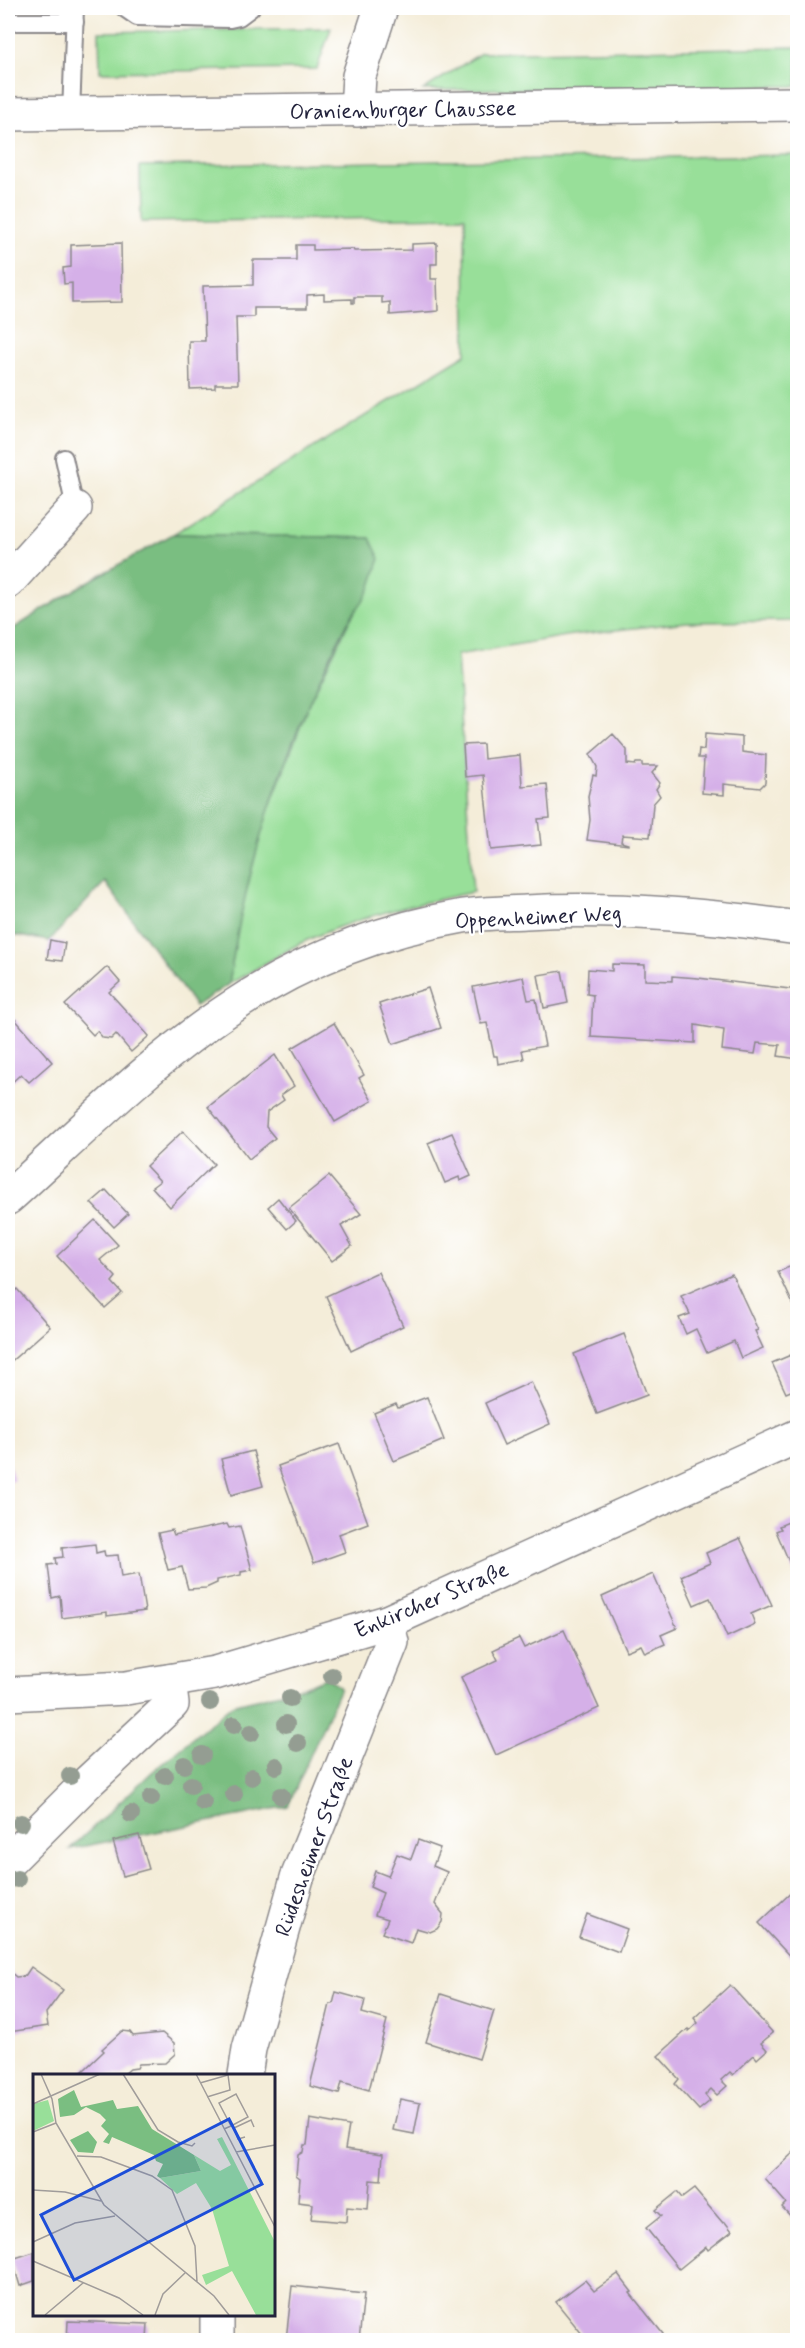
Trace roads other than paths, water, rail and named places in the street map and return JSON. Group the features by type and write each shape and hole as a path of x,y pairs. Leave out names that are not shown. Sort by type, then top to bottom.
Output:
{"street":[{"path":"357,110 359,76 381,8"},
{"name":"Oranienburger Chaussee","path":"8,114 798,104"},
{"path":"8,582 75,508"},
{"name":"Oppenheimer Weg","path":"8,1198 176,1047 223,1013 317,959 359,944 418,925 465,916 538,912 613,910 716,918 798,928"},
{"name":"Enkircher Straße","path":"8,1694 126,1688 215,1673 387,1622 798,1436"},
{"name":"Rüdesheimer Straße","path":"245,2074 249,2049 297,1878 392,1642 387,1622"},
{"path":"8,1862 87,1783 172,1704 169,1681"},
{"path":"217,2315 217,2340"}],"lane":[{"path":"124,8 137,17 230,19 239,17 251,8"},
{"path":"8,22 75,15 71,114"},
{"path":"64,458 75,508"}]}
